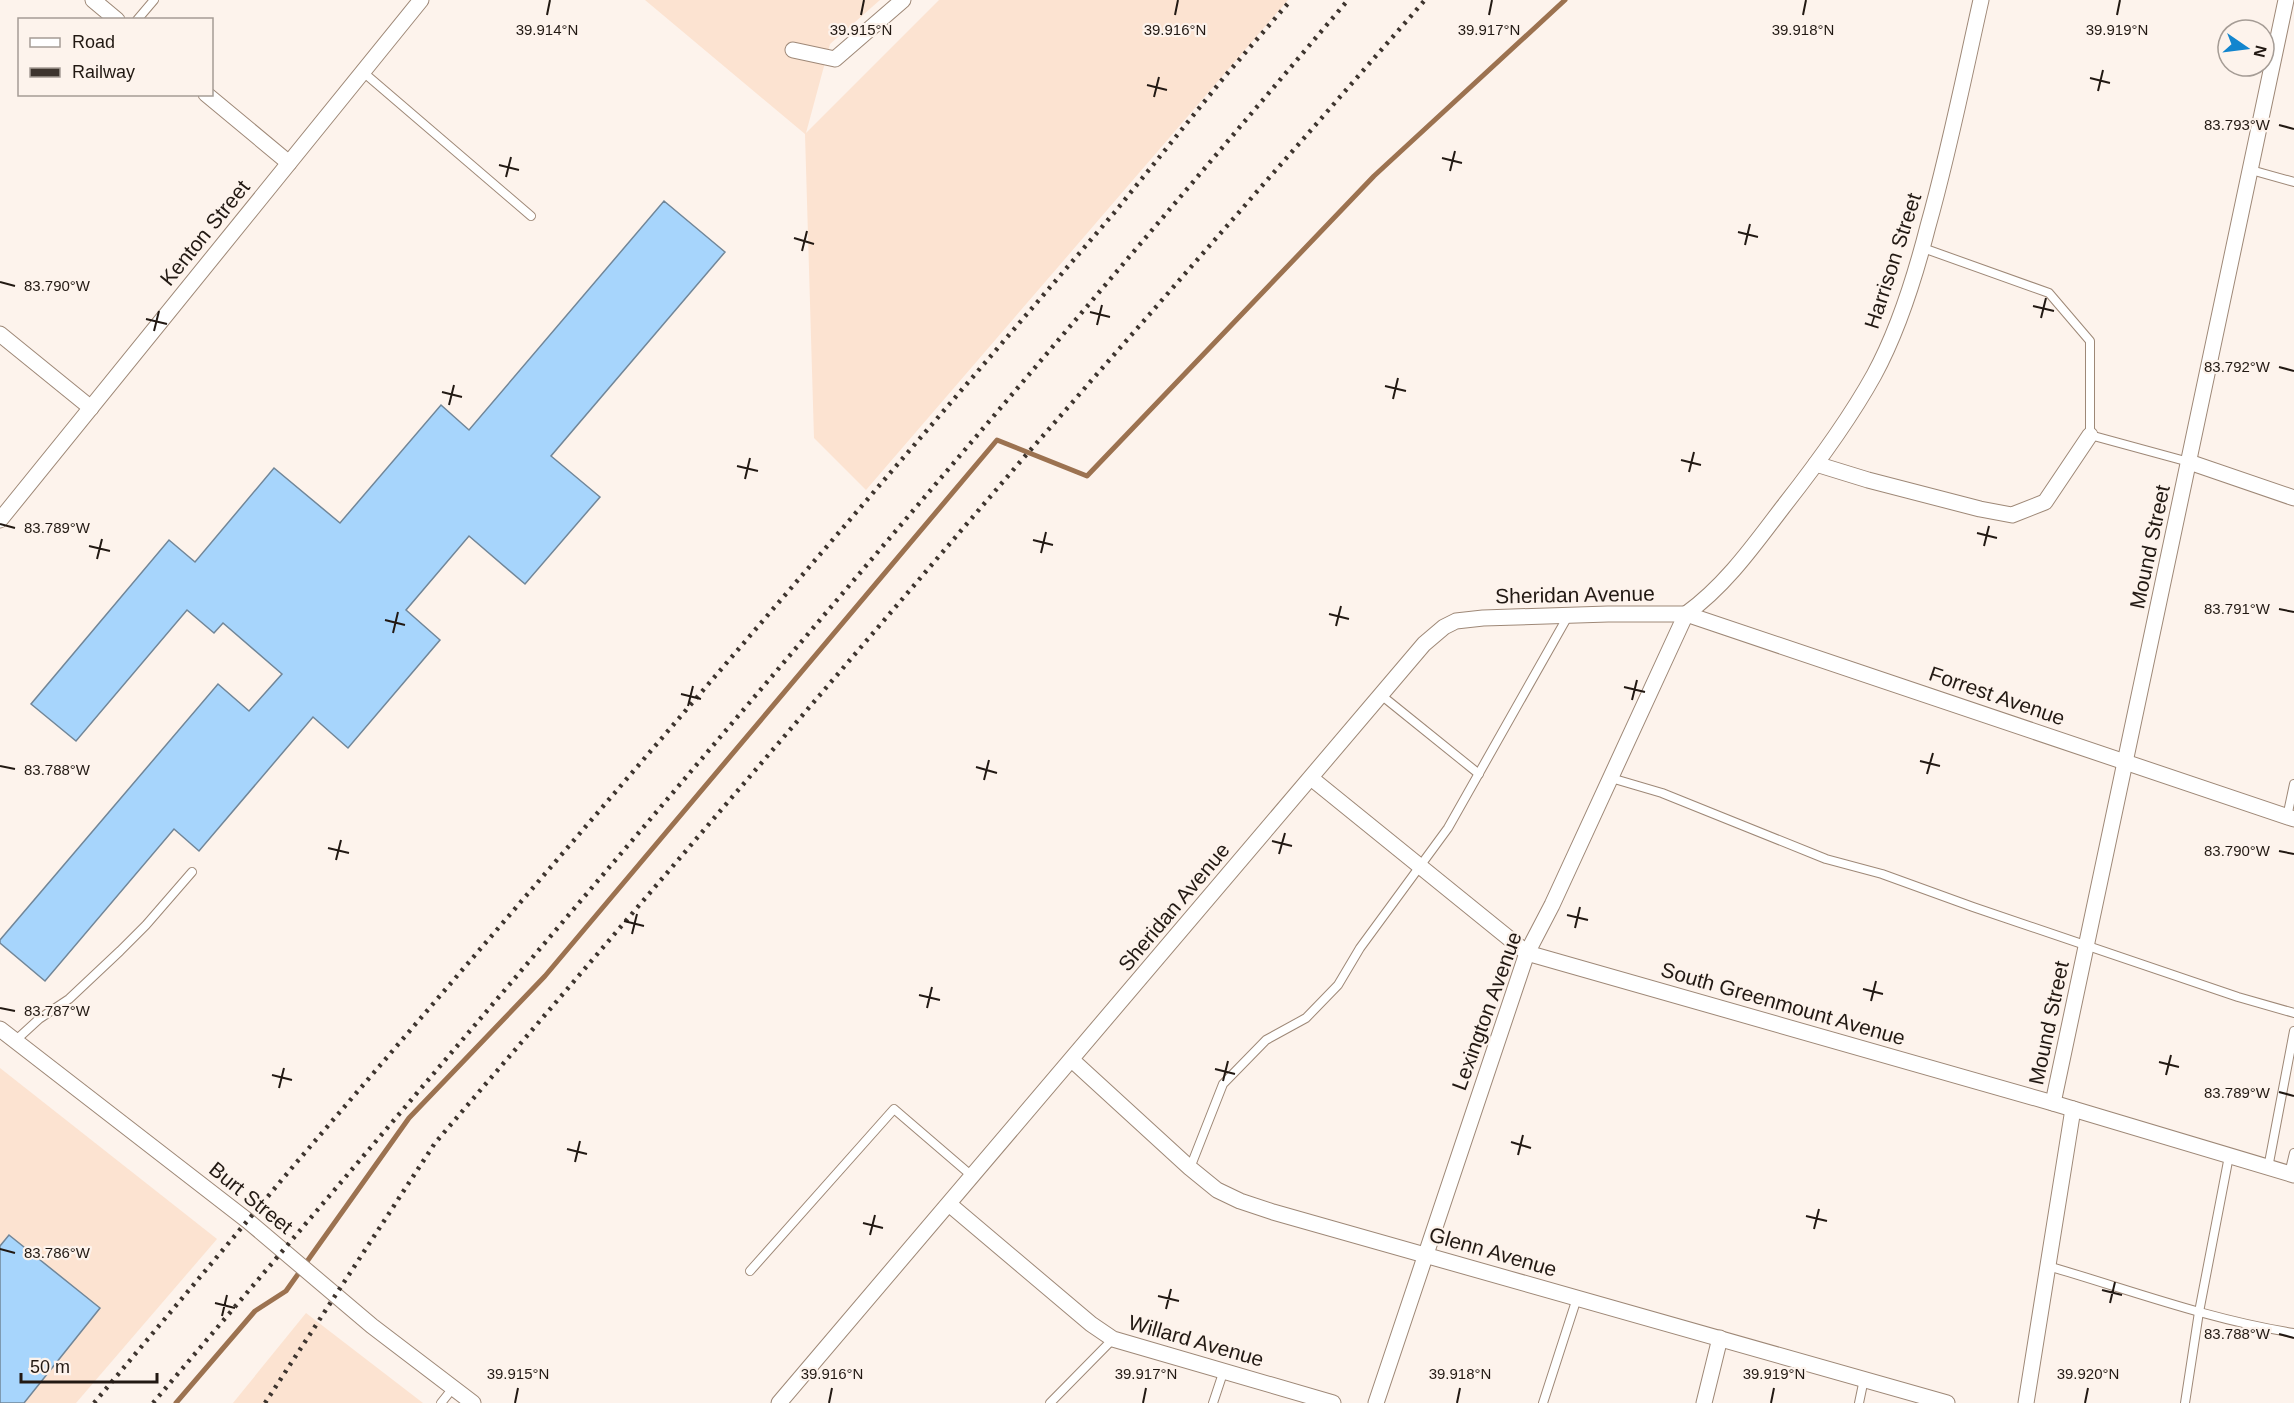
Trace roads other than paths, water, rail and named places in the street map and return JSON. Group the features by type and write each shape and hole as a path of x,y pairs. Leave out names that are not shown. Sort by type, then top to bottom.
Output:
{"street":[{"path":"93,0 115,18"},
{"name":"Kenton Street","path":"0,520 421,0"},
{"path":"793,50 835,59 903,0"},
{"name":"Harrison Street","path":"1686,615 1720,585 1741,561 1816,464 1843,426 1874,375 1895,330 1915,277 1942,178 1981,0"},
{"name":"Mound Street","path":"2054,1103 2286,0"},
{"path":"208,96 289,163"},
{"path":"0,334 91,408"},
{"path":"1816,464 1880,483 2012,515 2045,502 2090,435"},
{"path":"2189,462 2294,498"},
{"name":"Forrest Avenue","path":"1686,615 2291,818"},
{"name":"Sheridan Avenue","path":"779,1403 1424,644 1444,627 1456,621 1483,618 1686,615"},
{"name":"Lexington Avenue","path":"1376,1403 1527,953 1686,615"},
{"name":"South Greenmount Avenue","path":"1311,778 1527,953 2054,1103 2291,1174"},
{"name":"Burt Street","path":"0,1029 248,1221 312,1276 473,1403"},
{"name":"Glenn Avenue","path":"1072,1060 1190,1168 1217,1190 1239,1201 1947,1403"},
{"path":"2026,1403 2073,1109"},
{"name":"Willard Avenue","path":"949,1204 1091,1324 1113,1339 1333,1403"},
{"path":"1704,1403 1720,1338"}],"lane":[{"path":"139,18 154,0"},
{"path":"363,72 531,216"},
{"path":"2251,170 2294,182"},
{"path":"1923,248 2049,293 2090,341 2090,435 2189,462"},
{"path":"1190,1168 1223,1084 1266,1040 1306,1018 1338,985 1360,948 1449,828 1569,615"},
{"path":"1381,695 1479,774"},
{"path":"1611,778 1662,793 1826,859 1882,874 2238,997 2294,1013"},
{"path":"2291,818 2294,784"},
{"path":"15,1041 39,1019 69,999 120,951 192,872"},
{"path":"2268,1168 2294,1032"},
{"path":"750,1271 894,1109 972,1176"},
{"path":"2291,1174 2294,1154"},
{"path":"2185,1403 2199,1312 2229,1156"},
{"path":"2048,1266 2199,1312 2260,1328 2294,1333"},
{"path":"1543,1403 1577,1298"},
{"path":"1050,1403 1113,1339"},
{"path":"1213,1403 1224,1370"},
{"path":"1859,1403 1864,1379"},
{"path":"441,1403 453,1388"}],"waterway":[{"path":"176,1403 255,1311 286,1291 409,1118 545,976 997,440 1087,476 1374,176 1565,0"}],"railway":[{"path":"94,1403 296,1163 1114,213 1226,75 1291,0"},
{"path":"153,1403 1348,0"},
{"path":"265,1403 435,1143 1020,462 1425,0"}]}
